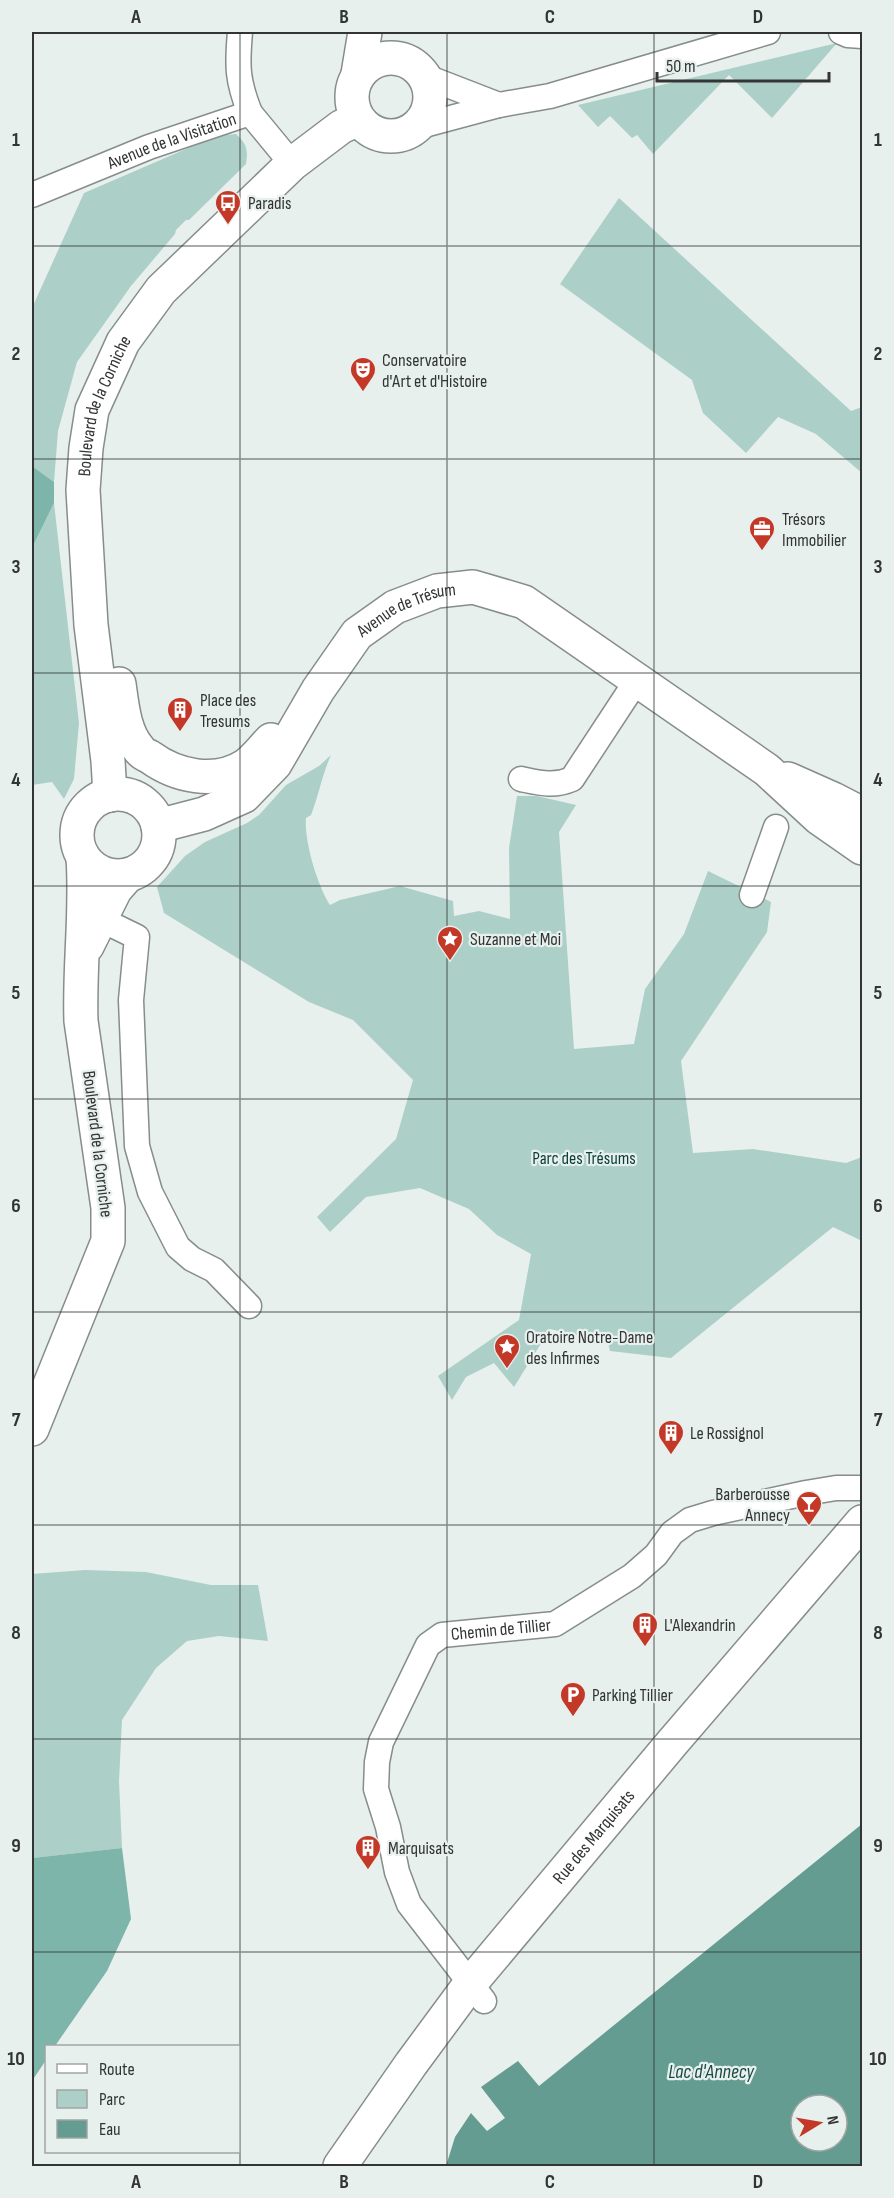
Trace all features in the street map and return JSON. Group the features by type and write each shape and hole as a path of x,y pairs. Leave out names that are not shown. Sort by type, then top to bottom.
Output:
{"main road":[{"path":"365,32 358,74 352,88 352,104 358,119 367,129 379,135 393,137 406,134 417,127 427,113 429,102 429,88 404,32"},
{"path":"358,74 377,60 389,58 399,59 413,65 421,73"},
{"name":"Boulevard de la Corniche","path":"110,795 91,625 83,490 92,410 123,342 161,290 292,164 341,127 358,119"},
{"name":"Avenue de Trésum","path":"158,826 204,814 244,796 275,764 318,690 357,634 396,607 437,591 473,587 524,602 767,770 819,818 862,848"},
{"path":"91,625 119,682 128,730 139,750 162,766 185,775 226,774 246,766 276,734 295,730"},
{"name":"Avenue de Trésum","path":"767,770 862,814"},
{"path":"110,795 126,795 141,801 152,812 158,826 158,847 153,857 147,865 128,875 115,877 103,874 91,867 83,857 77,842 78,826 84,812 95,801 110,795"},
{"name":"Boulevard de la Corniche","path":"32,1429 108,1240 108,1208 81,1021 83,857"},
{"name":"Boulevard de la Corniche","path":"83,953 115,890 128,875"},
{"name":"Rue des Marquisats","path":"367,2166 432,2071 477,1992 672,1743 862,1522"},
{"name":"Rue des Marquisats","path":"340,2166 411,2064 672,1776 862,1552"}],"street":[{"path":"240,32 238,60 240,88 249,113"},
{"path":"417,127 499,105 550,96 768,32"},
{"path":"841,32 862,36"},
{"path":"421,73 499,105"},
{"name":"Avenue de la Visitation","path":"32,195 149,147 249,113 292,164"},
{"path":"521,779 548,784 563,783 572,779 637,680"},
{"path":"752,895 776,827"},
{"path":"100,919 137,937 131,1000 137,1135 150,1192 178,1247 192,1259 214,1270 249,1306"},
{"name":"Chemin de Tillier","path":"477,1992 409,1904 397,1872 388,1827 376,1789 377,1762 381,1742 428,1645 442,1635 555,1624 632,1576 656,1555 672,1533 690,1520 806,1493 836,1488 862,1488"}],"green space":[{"path":"837,43 772,118 729,75 653,154 637,135 632,138 610,116 598,127 578,105"},
{"path":"236,134 246,148 246,164 176,230 131,286 77,362 58,431 54,482 32,466 32,308 84,193 216,136"},
{"path":"619,198 851,411 862,407 862,473 816,434 778,417 746,453 703,413 692,380 560,284"},
{"path":"54,503 79,723 74,779 64,799 52,782 32,785 32,548"},
{"name":"Parc des Trésums","path":"331,755 311,815 306,818 312,862 320,886 330,905 340,900 400,886 453,901 454,916 479,911 510,919 509,848 517,796 537,796 576,805 559,832 574,1049 634,1044 645,989 684,934 708,871 771,902 767,932 681,1061 693,1153 753,1149 846,1163 862,1157 862,1241 833,1227 671,1358 610,1351 608,1342 550,1329 514,1387 494,1363 466,1377 452,1400 438,1376 519,1320 531,1254 497,1235 469,1209 420,1188 366,1197 330,1232 317,1217 396,1139 413,1080 353,1020 309,1002 164,913 157,887 185,856 205,842 259,815 286,785 319,766"},
{"path":"85,1570 146,1572 211,1585 258,1585 268,1641 219,1636 187,1641 156,1668 122,1720 119,1781 122,1848 32,1858 32,1574"}],"shaded area":[{"path":"32,466 54,482 54,503 32,548"},
{"path":"122,1848 131,1919 107,1971 56,2045 45,2045 45,2062 34,2078 32,2077 32,1858"}],"water":[{"name":"Lac d'Annecy","path":"862,1824 862,2166 446,2166 455,2137 471,2113 487,2131 505,2118 481,2087 518,2061 539,2086"}],"place":[{"name":"Paradis","path":"228,226"},
{"name":"Conservatoire d'Art et d'Histoire","path":"363,393"},
{"name":"Trésors Immobilier","path":"762,552"},
{"name":"Place des Tresums","path":"180,733"},
{"name":"Suzanne et Moi","path":"450,962"},
{"name":"Oratoire Notre-Dame des Infirmes","path":"507,1370"},
{"name":"Le Rossignol","path":"671,1456"},
{"name":"Barberousse Annecy","path":"809,1527"},
{"name":"L'Alexandrin","path":"645,1648"},
{"name":"Parking Tillier","path":"573,1718"},
{"name":"Marquisats","path":"368,1871"}]}
